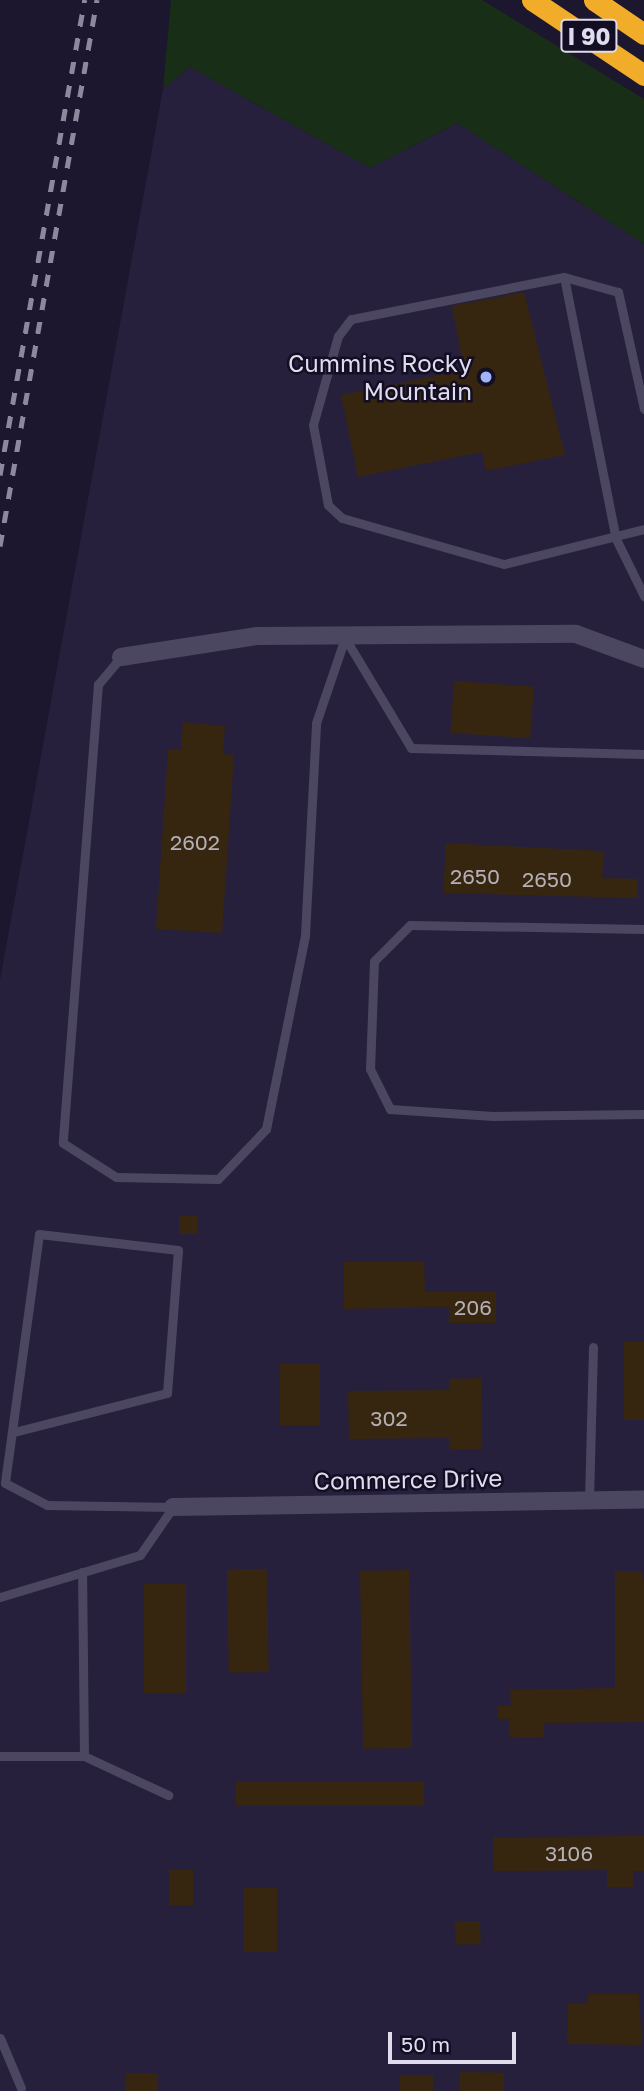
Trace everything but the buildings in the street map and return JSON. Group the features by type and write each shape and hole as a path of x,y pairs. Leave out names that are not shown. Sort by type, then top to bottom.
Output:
{"highway":[{"name":"I 90","path":"532,0 644,75"},
{"name":"I 90","path":"594,0 644,34"}],"street":[{"path":"121,657 257,636 345,638 576,634 644,659"},
{"name":"Commerce Drive","path":"173,1507 644,1500"}],"lane":[{"path":"644,408 618,292 564,277 351,319 338,335 314,405 328,505 342,518 504,564 616,539 644,530"},
{"path":"564,277 616,539 644,596"},
{"path":"121,657 98,684 64,1143 116,1177 218,1179 266,1129 305,934 316,723 345,638"},
{"path":"345,638 411,748 644,754"},
{"path":"644,929 410,925 374,961 370,1069 390,1109 493,1116 644,1114"},
{"path":"14,1432 167,1392 178,1250 39,1234 5,1483 47,1505 173,1507"},
{"path":"589,1500 593,1347"},
{"path":"0,1597 140,1555 173,1507"},
{"path":"82,1572 84,1756"},
{"path":"0,1756 84,1756 167,1795"},
{"path":"0,2038 21,2088"}],"shaded area":[{"path":"190,67 370,168 457,123 644,244 644,2091 0,2091 0,980 163,89"}],"green space":[{"path":"171,0 482,0 644,99 644,244 457,123 370,168 190,67 163,89"}],"railway":[{"path":"0,475 85,0"},
{"path":"0,546 97,0"}],"place":[{"name":"Cummins Rocky Mountain","path":"486,377"}]}
